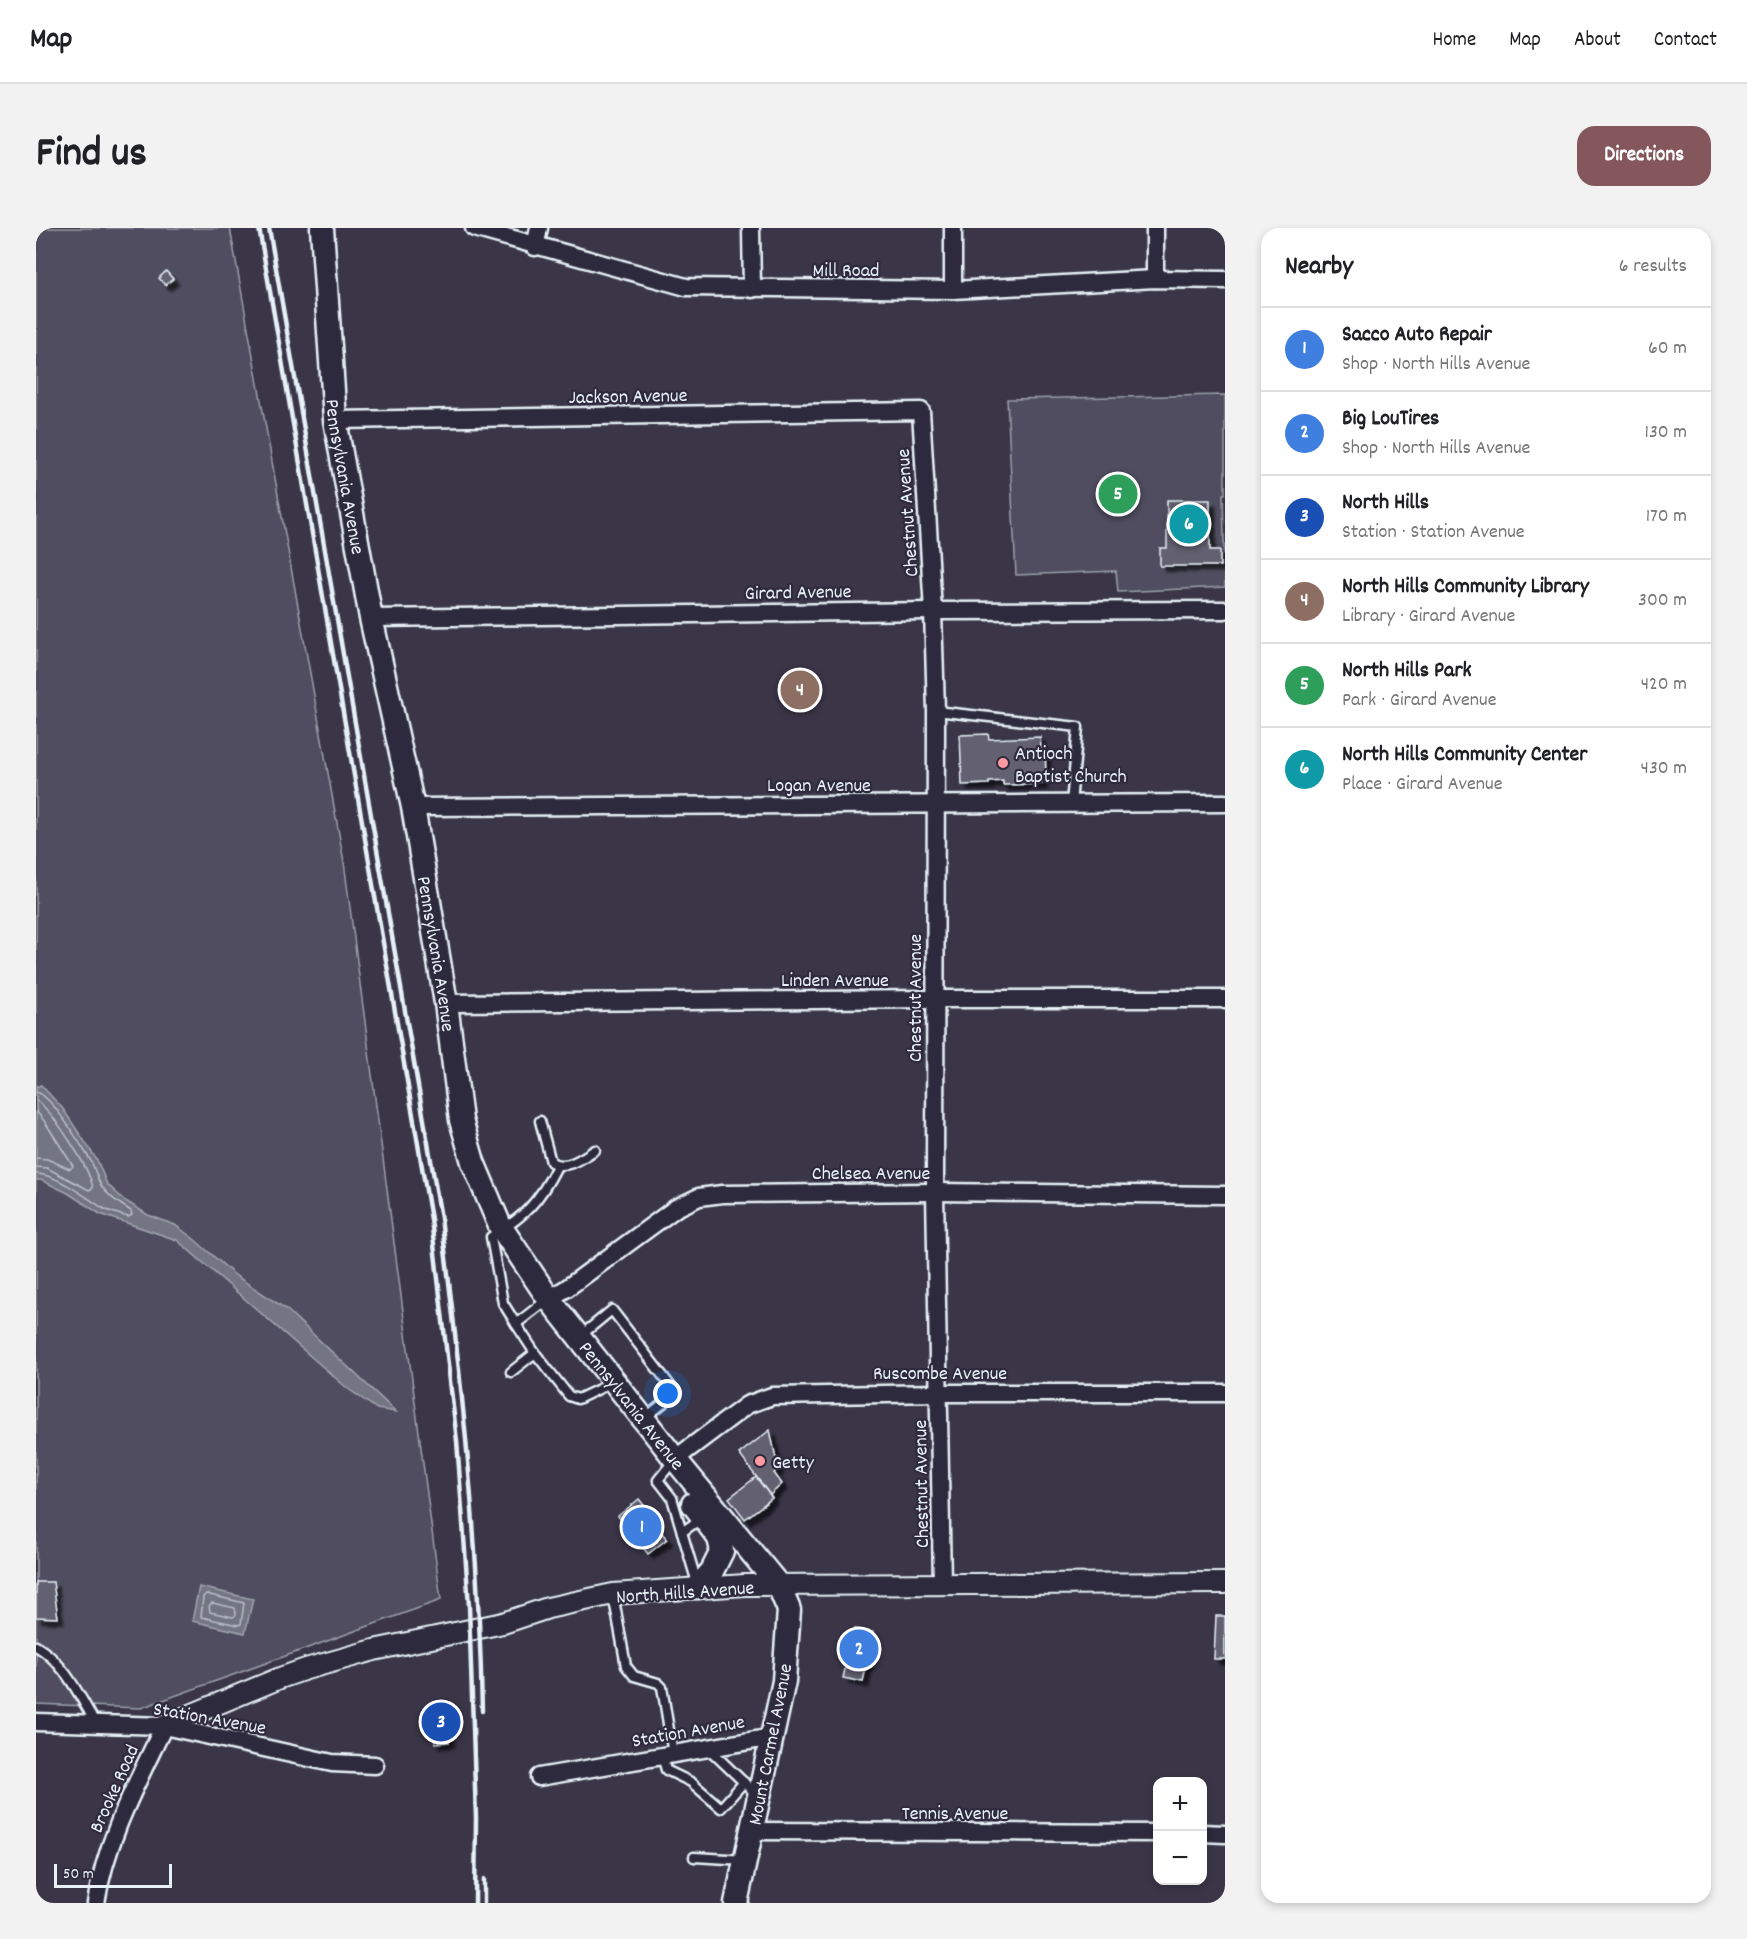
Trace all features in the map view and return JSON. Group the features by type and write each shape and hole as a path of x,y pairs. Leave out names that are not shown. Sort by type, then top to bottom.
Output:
{"main road":[{"name":"Pennsylvania Avenue","path":"322,228 335,420 370,618 413,807 446,1003 461,1120 473,1162 502,1230 549,1299 779,1586"},
{"path":"675,1459 686,1496 718,1538 722,1551 712,1571 698,1587"},
{"name":"Mount Carmel Avenue","path":"736,1903 752,1832 752,1790 773,1737 784,1681 790,1626 788,1603 779,1586"}],"street":[{"name":"Mill Road","path":"474,228 535,247 686,287 953,290 1155,279 1225,280"},
{"path":"535,247 539,228"},
{"path":"751,228 752,289"},
{"path":"953,228 953,290"},
{"path":"1155,228 1155,279"},
{"name":"Jackson Avenue","path":"335,420 921,411"},
{"name":"Chestnut Avenue","path":"921,411 933,610 936,711 935,1192 942,1584"},
{"name":"Girard Avenue","path":"370,618 933,610 1225,609"},
{"name":"Logan Avenue","path":"413,807 1225,803"},
{"name":"Linden Avenue","path":"446,1003 1225,999"},
{"name":"Chelsea Avenue","path":"549,1299 676,1208 699,1197 722,1194 935,1192 1225,1195"},
{"name":"Ruscombe Avenue","path":"675,1459 747,1405 772,1396 940,1393 1225,1393"},
{"name":"North Hills Avenue","path":"164,1726 280,1678 329,1663 374,1650 503,1623 548,1608 613,1594 745,1585 1225,1583"},
{"name":"Station Avenue","path":"36,1722 164,1726 333,1762 375,1765"},
{"name":"Brooke Road","path":"96,1903 100,1876 109,1845 164,1726"},
{"name":"Station Avenue","path":"539,1776 773,1737"},
{"name":"Tennis Avenue","path":"752,1832 1153,1833"},
{"path":"1207,1833 1225,1833"}],"lane":[{"path":"936,711 1078,727 1071,804"},
{"path":"540,1121 551,1162 557,1166 574,1164 595,1150"},
{"path":"557,1166 546,1187 523,1216 491,1238 503,1303 535,1353 569,1396 578,1399 612,1380"},
{"path":"516,1324 549,1299"},
{"path":"578,1337 612,1310 676,1393 644,1419"},
{"path":"511,1372 535,1353"},
{"path":"675,1459 658,1480 672,1498 698,1587"},
{"path":"682,1532 703,1517"},
{"path":"613,1594 626,1666 634,1676 658,1683 662,1687 668,1755 666,1770 691,1782 721,1808 752,1790 708,1748"},
{"path":"36,1646 51,1655 68,1677 96,1724"},
{"path":"694,1857 746,1860"}],"shaded area":[{"path":"36,228 230,228 344,862 441,1600 141,1708 36,1704"},
{"path":"1225,395 1225,494 1223,494 1225,587 1118,592 1116,571 1016,575 1007,399"}],"water":[{"path":"41,1085 63,1109 97,1160 107,1184 124,1200 148,1215 175,1225 236,1276 286,1309 396,1412 377,1409 347,1388 177,1240 100,1214 68,1193 41,1180 36,1180 36,1087"},
{"path":"199,1587 253,1599 245,1633 192,1621"}],"building":[{"path":"166,271 173,279 165,285 159,278"},
{"path":"1167,500 1210,500 1210,550 1220,550 1220,566 1160,566 1160,548 1167,548"},
{"name":"Antioch Baptist Church","path":"988,734 989,739 1040,737 1041,749 1045,749 1046,777 1041,777 1042,784 1003,785 1003,781 962,785 960,735"},
{"name":"Getty","path":"770,1430 778,1468 774,1473 782,1484 770,1495 739,1454"},
{"name":"Getty","path":"756,1477 772,1498 745,1519 729,1498"},
{"path":"639,1499 647,1509 644,1512 667,1539 648,1554 618,1516"},
{"path":"36,1582 53,1582 58,1618 36,1617"},
{"path":"1216,1616 1225,1616 1225,1659 1214,1659"},
{"path":"854,1629 873,1632 863,1682 843,1678"},
{"path":"447,1706 449,1742 435,1743 432,1707"}],"railway":[{"path":"259,228 431,1219 457,1441 469,1606 476,1818 475,1903"},
{"path":"269,228 441,1218 468,1464 477,1587 482,1711"},
{"path":"484,1879 484,1903"}],"place":[{"name":"North Hills Park","path":"1118,494"},
{"name":"North Hills Community Center","path":"1189,524"},
{"name":"North Hills Community Library","path":"800,690"},
{"name":"Antioch Baptist Church","path":"1003,763"},
{"name":"Getty","path":"760,1461"},
{"name":"Sacco Auto Repair","path":"642,1527"},
{"name":"Big LouTires","path":"859,1649"},
{"name":"North Hills","path":"441,1722"}]}
